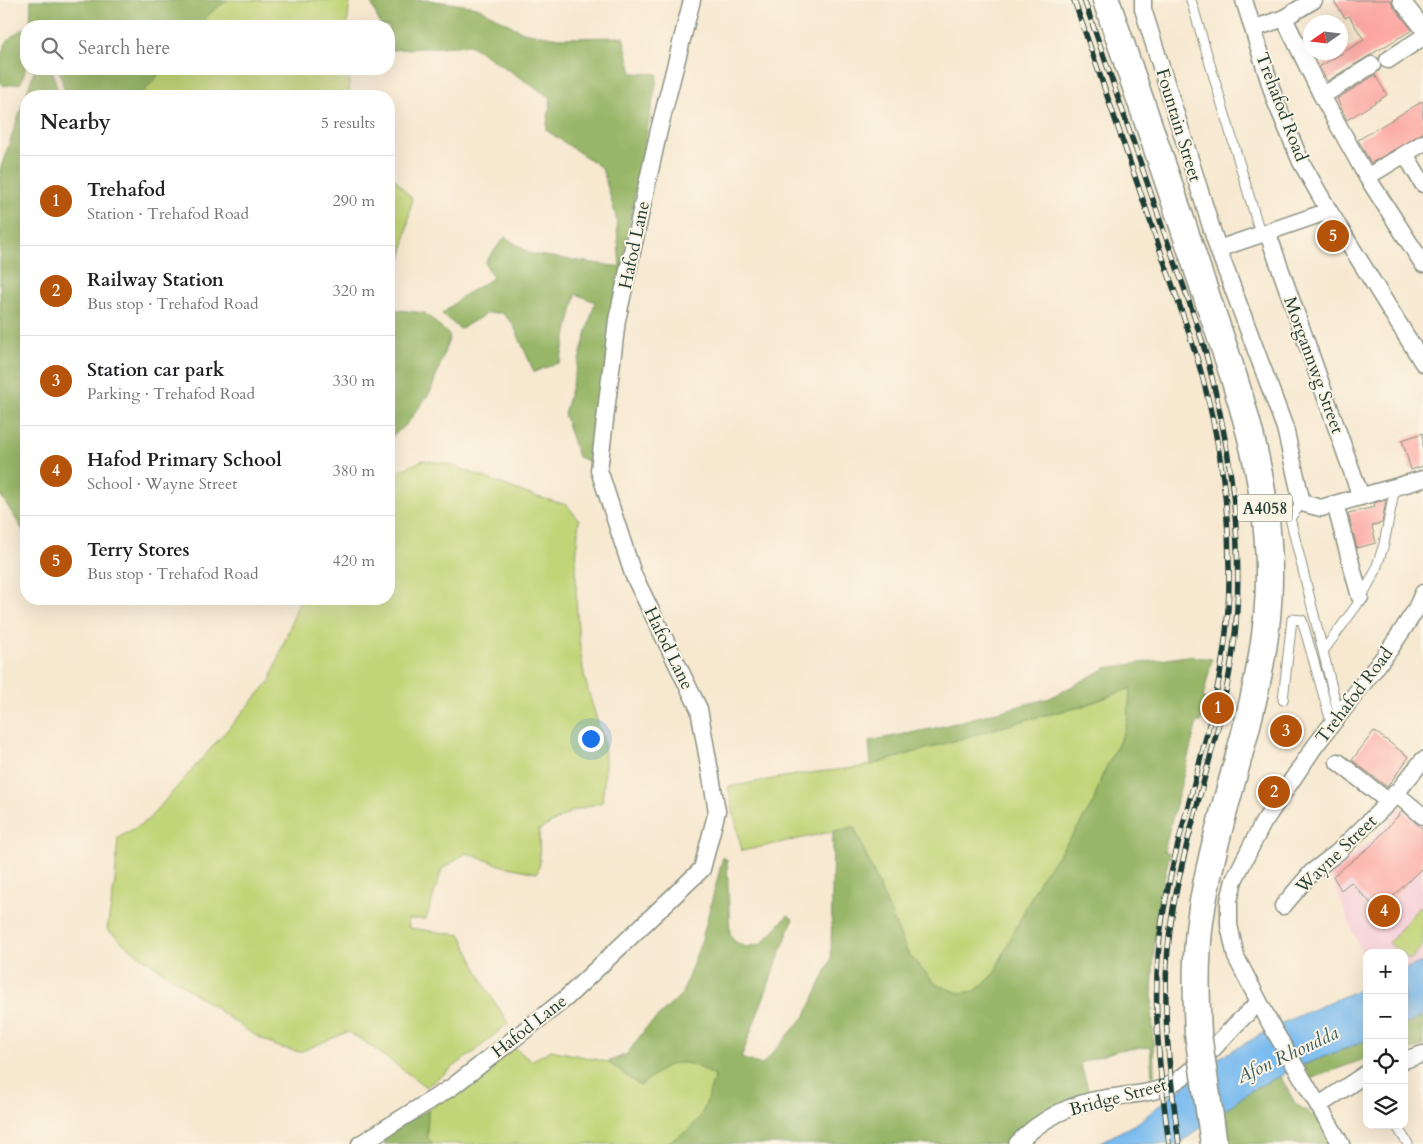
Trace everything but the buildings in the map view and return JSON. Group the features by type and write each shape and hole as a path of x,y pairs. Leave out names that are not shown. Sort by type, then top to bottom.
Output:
{"main road":[{"name":"A4058","path":"1106,0 1245,410 1262,486 1268,534 1267,616 1262,658 1245,737 1212,862 1200,921 1196,959 1198,1034 1214,1144"}],"street":[{"name":"Hafod Lane","path":"360,1144 452,1087 565,999 702,869 716,811 699,709 633,574 599,470 617,320 659,130 692,0"},
{"name":"Fountain Street","path":"1143,0 1143,9 1218,249 1285,428 1302,503"},
{"name":"Trehafod Road","path":"1244,0 1275,100 1294,147 1329,212 1421,353"},
{"path":"1254,29 1284,18 1314,0"},
{"path":"1400,0 1423,28"},
{"path":"1284,18 1322,96 1367,177 1423,264"},
{"path":"1388,60 1423,37"},
{"path":"1322,96 1372,65"},
{"path":"1367,177 1423,143"},
{"path":"1405,154 1423,184"},
{"path":"1218,249 1329,212"},
{"name":"Morgannwg Street","path":"1264,235 1361,497"},
{"path":"1302,503 1321,508 1423,479"},
{"path":"1335,504 1360,597"},
{"name":"Trehafod Road","path":"1341,1144 1271,1025 1236,957 1229,925 1230,901 1234,880 1262,823 1315,746 1390,649 1415,611 1423,592"},
{"name":"Wayne Street","path":"1283,906 1312,872 1338,852 1392,797 1423,760"},
{"name":"Wayne Street","path":"1338,762 1392,797"},
{"path":"1392,797 1423,816"},
{"name":"Bridge Street","path":"1017,1144 1032,1128 1050,1117 1104,1098 1148,1093 1175,1082 1208,1054 1241,1016 1259,1002"},
{"path":"1408,1059 1423,1054"},
{"path":"1318,1106 1363,1078"}],"lane":[{"path":"1191,0 1264,235"},
{"path":"1324,650 1357,605 1375,572 1386,535 1395,487"},
{"path":"1302,503 1290,518 1324,650 1335,721"},
{"path":"1283,700 1292,619 1302,620 1335,721"},
{"path":"1399,1129 1408,1144"}],"shaded area":[{"path":"1400,806 1423,824 1423,962 1408,968 1408,949 1363,949 1363,956 1328,870 1338,865 1340,867 1373,838"}],"green space":[{"path":"31,0 228,0 212,11 204,20 30,20"},
{"path":"228,0 350,0 348,20 204,20 212,11"},
{"path":"370,0 427,0 477,7 523,32 559,38 623,37 632,73 658,74 627,237 595,464 578,457 564,414 595,302 576,294 560,362 534,372 513,324 502,313 488,313 460,329 442,314 463,296 493,278 485,262 505,237 531,254 620,267 616,216 602,168 546,130 551,98 470,45 395,50 395,20 378,20"},
{"path":"20,31 20,75 24,75 21,83 3,86 0,83 1,56 6,43"},
{"path":"33,75 54,75 57,90 28,90"},
{"path":"61,75 158,75 145,90 64,90"},
{"path":"158,75 348,75 350,90 145,90"},
{"path":"20,112 20,526 0,494 0,170"},
{"path":"395,179 412,199 395,284"},
{"path":"395,310 425,313 450,336 431,391 406,425 395,434"},
{"path":"423,460 449,464 531,495 567,505 579,520 576,579 579,640 585,679 604,745 605,761 602,802 573,811 539,830 540,864 537,873 503,866 466,853 442,869 426,919 408,919 409,928 461,935 486,988 508,1023 478,1049 426,1087 361,1039 347,1032 300,1052 278,1047 251,1033 128,947 107,929 115,882 118,838 148,820 270,681 298,605 395,605 395,473"},
{"path":"1187,656 1212,659 1203,698 1206,699 1201,722 1197,722 1164,851 1170,853 1156,914 1152,994 1154,1076 1152,1076 1150,1047 1118,1050 1080,1063 1089,1092 1065,1105 1009,1144 664,1144 687,1131 700,1118 715,1076 692,1065 675,1063 660,1071 640,1086 608,1062 627,1054 646,1028 682,994 702,939 723,857 727,860 730,933 734,941 746,947 761,944 788,915 793,919 741,1058 762,1065 806,1015 831,960 833,831 854,827 908,954 936,984 959,993 975,991 992,977 1039,881 1075,832 1093,803 1102,776 1126,728 1131,688 1080,707 1029,719 871,765 869,741 936,728 1050,698 1106,668"},
{"path":"1131,688 1126,728 1102,776 1093,803 1075,832 1039,881 992,977 975,991 959,994 936,984 908,954 854,827 742,851 728,787 801,774 862,767 1029,719 1080,707"},
{"path":"1420,906 1423,909 1423,945 1410,960 1408,959 1408,949 1396,949 1389,943"},
{"path":"1423,1016 1423,1046 1408,1052 1408,1039 1408,1023"},
{"path":"1363,1042 1363,1059 1310,1079 1303,1065"},
{"path":"515,1048 531,1061 551,1050 608,1062 640,1086 660,1070 675,1063 692,1065 715,1076 700,1118 687,1131 664,1144 434,1144 427,1137 428,1110 463,1087"},
{"path":"1280,1076 1295,1103 1320,1121 1334,1144 1225,1144 1222,1111 1253,1089"},
{"path":"428,1110 427,1137 434,1144 384,1144 385,1133"}],"water":[{"path":"1423,962 1423,1016 1408,1023 1408,994 1408,968"},
{"name":"Afon Rhondda","path":"1363,988 1363,1042 1303,1065 1253,1089 1179,1144 1097,1144 1139,1122 1217,1059 1282,1023"}],"railway":[{"path":"1074,0 1197,358 1213,419 1227,514 1229,545 1228,609 1218,686 1170,877 1159,944 1157,1030 1169,1144"},
{"path":"1084,0 1192,309 1207,358 1222,420 1235,514 1238,577 1234,647 1219,723 1180,871 1173,909 1166,969 1167,1027 1171,1084 1179,1144"}],"place":[{"name":"Terry Stores","path":"1333,236"},
{"name":"Trehafod","path":"1218,708"},
{"name":"Station car park","path":"1286,731"},
{"name":"Railway Station","path":"1274,792"},
{"name":"Hafod Primary School","path":"1384,911"}]}
